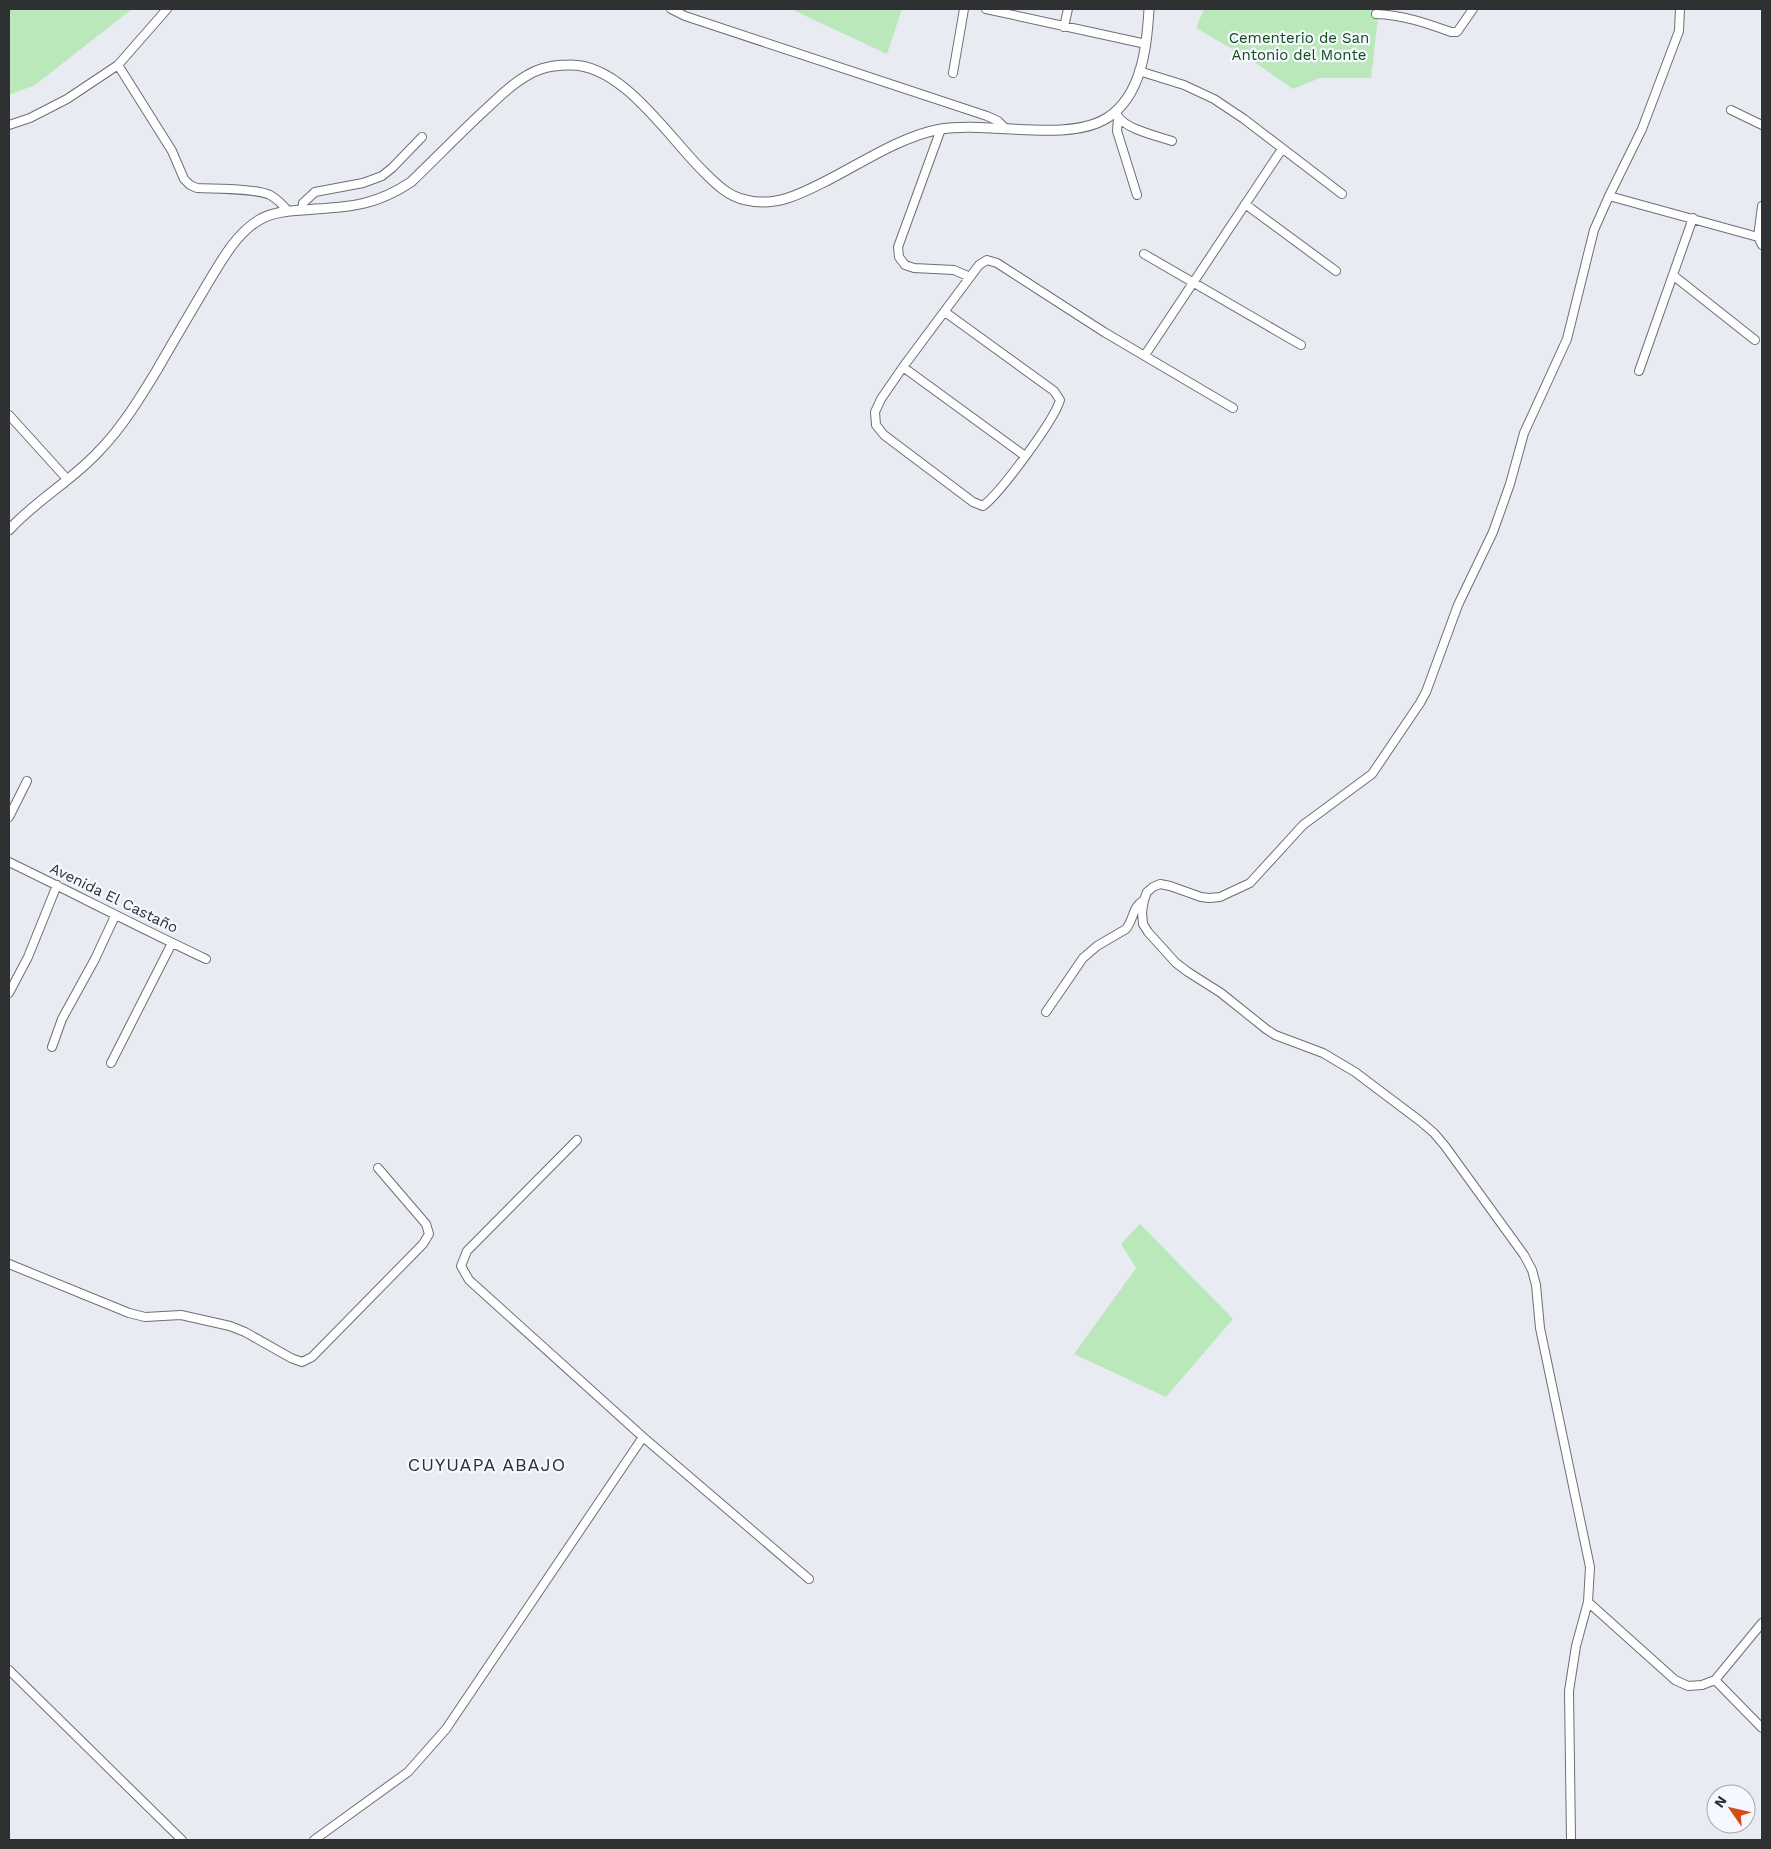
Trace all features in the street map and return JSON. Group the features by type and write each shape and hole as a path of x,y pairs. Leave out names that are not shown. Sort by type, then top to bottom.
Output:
{"street":[{"path":"9,126 67,100 118,65 168,9"},
{"path":"671,9 685,16 987,116 998,121 1005,128"},
{"path":"953,73 964,9"},
{"path":"986,9 1146,44"},
{"path":"1064,27 1068,9"},
{"path":"1137,195 1117,131 1118,114 1135,85 1146,44 1149,9"},
{"path":"1376,14 1394,14 1451,32 1457,32 1474,9"},
{"path":"1046,1012 1083,958 1096,946 1126,929 1132,919 1135,906 1144,900 1153,887 1160,884 1200,897 1210,898 1220,897 1243,887 1256,878 1303,825 1372,774 1426,692 1458,605 1493,532 1510,484 1524,433 1567,339 1594,230 1642,129 1679,31 1680,9"},
{"path":"118,65 172,151 184,179 190,186 254,191 270,195 288,211"},
{"path":"10,527 100,451 115,434 132,410 220,264 246,231 259,220 273,214 359,205 394,194 411,182 502,94 525,77 540,69 572,65 588,68 620,83 716,183 728,193 744,200 761,202 780,201 794,196 916,136 941,129 1070,130 1118,114"},
{"path":"1139,71 1184,84 1214,99 1244,119 1342,194"},
{"path":"1732,110 1762,125"},
{"path":"1118,114 1130,127 1172,141"},
{"path":"941,129 898,247 899,257 905,265 914,268 954,270 970,278"},
{"path":"302,210 303,203 315,192 363,183 382,176 422,137"},
{"path":"1145,355 1282,149"},
{"path":"1609,196 1758,237"},
{"path":"1245,204 1336,271"},
{"path":"1762,207 1758,237 1762,245"},
{"path":"1639,371 1693,218"},
{"path":"1144,254 1301,344"},
{"path":"945,312 1054,391 1060,400 1057,410 1025,456 991,500 983,506 972,502 884,435 876,425 875,412 881,399 903,367 980,265 987,260 997,263 1104,332 1233,408"},
{"path":"1674,276 1755,340"},
{"path":"903,367 1025,456"},
{"path":"9,415 67,479"},
{"path":"9,817 27,781"},
{"name":"Avenida El Castaño","path":"9,862 58,885 115,916 206,959"},
{"path":"9,993 28,957 58,885"},
{"path":"1144,900 1143,924 1148,932 1182,968 1221,993 1266,1029 1323,1053 1355,1072 1434,1133 1524,1255 1532,1270 1536,1286 1540,1328 1590,1567 1588,1602 1576,1646 1570,1691 1571,1840"},
{"path":"52,1047 62,1019 115,916"},
{"path":"111,1063 172,943"},
{"path":"577,1140 468,1252 461,1266 469,1280 643,1437 809,1579"},
{"path":"9,1264 129,1314 145,1317 181,1315 230,1326 302,1362 312,1357 319,1350 423,1244 429,1234 426,1224 378,1168"},
{"path":"314,1840 408,1772 446,1730 643,1437"},
{"path":"1588,1602 1675,1680 1688,1686 1702,1685 1715,1680 1762,1623"},
{"path":"9,1670 182,1840"},
{"path":"1715,1680 1762,1728"}],"green space":[{"path":"9,9 132,9 35,85 9,95"},
{"path":"796,9 902,9 887,54 795,11"},
{"name":"Cementerio de San Antonio del Monte","path":"1204,9 1379,9 1371,78 1320,78 1293,89 1253,61 1196,28"},
{"path":"1140,1224 1233,1319 1166,1397 1074,1354 1136,1268 1121,1244"}],"district":[{"name":"CUYUAPA ABAJO","path":"487,1464"}]}
